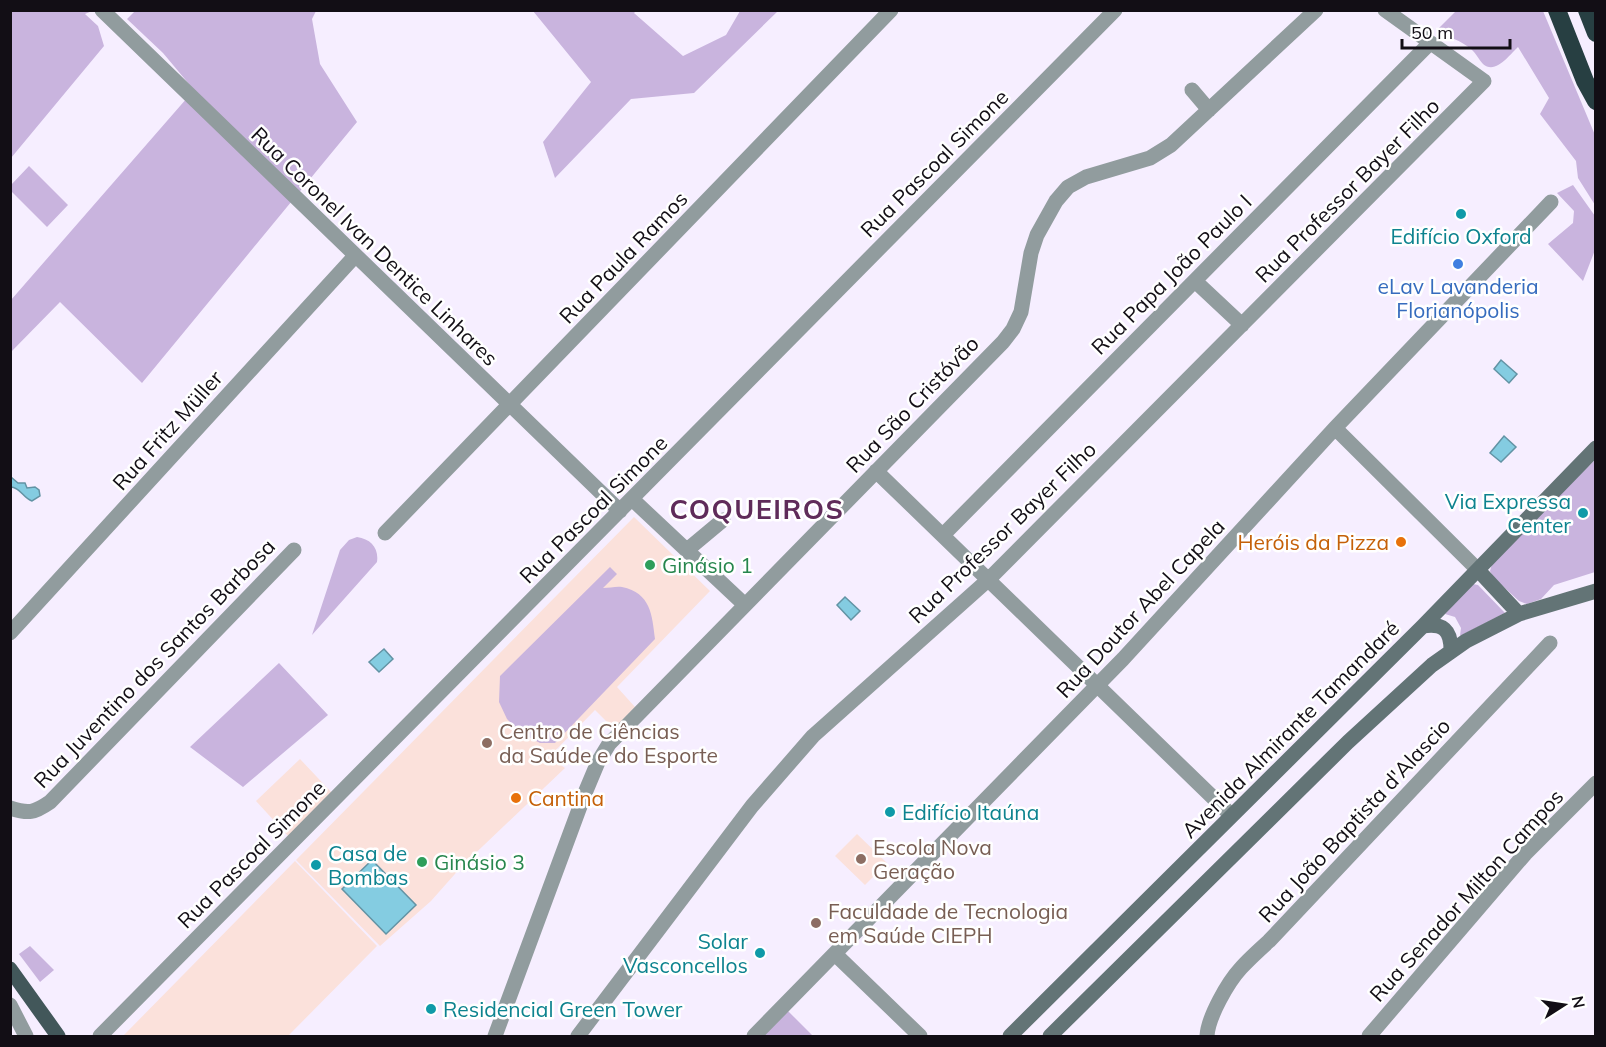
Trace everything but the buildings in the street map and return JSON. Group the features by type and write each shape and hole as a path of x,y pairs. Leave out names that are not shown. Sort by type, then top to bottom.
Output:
{"highway":[{"path":"1557,10 1585,81 1596,101"},
{"path":"1587,10 1596,33"}],"main road":[{"name":"Avenida Almirante Tamandaré","path":"1010,1036 1423,626 1596,448"},
{"path":"1478,570 1519,614"},
{"path":"1050,1036 1348,742 1432,665 1451,650 1519,614 1596,591"},
{"path":"1423,626 1434,624 1445,629 1451,639 1451,650"},
{"path":"10,969 58,1036"}],"street":[{"name":"Rua Coronel Ivan Dentice Linhares","path":"102,10 620,511"},
{"name":"Rua Paula Ramos","path":"385,533 891,10"},
{"name":"Rua Pascoal Simone","path":"100,1036 1115,10"},
{"name":"Rua São Cristóvão","path":"495,1036 585,793 598,762 609,744 1013,329 1021,312 1031,253 1037,235 1056,201 1068,187 1086,177 1150,158 1171,146 1316,10"},
{"path":"1385,10 1430,43"},
{"name":"Rua Professor Bayer Filho","path":"578,1036 780,772 835,716 988,580 1484,81 1430,43"},
{"name":"Rua Papa João Paulo I","path":"942,535 1430,43"},
{"path":"1192,90 1209,110"},
{"name":"Rua Doutor Abel Capela","path":"754,1036 1097,685 1335,428 1551,202"},
{"name":"Rua Fritz Müller","path":"10,633 356,256"},
{"path":"1195,281 1242,325"},
{"path":"1335,428 1478,570"},
{"path":"876,471 1231,815"},
{"path":"632,499 745,604"},
{"path":"687,550 723,520"},
{"name":"Rua Juventino dos Santos Barbosa","path":"10,808 24,812 37,811 50,802 294,550"},
{"name":"Rua João Baptista d'Alascio","path":"1206,1036 1214,1015 1239,970 1550,643"},
{"name":"Rua Senador Milton Campos","path":"1369,1036 1525,854 1596,783"},
{"path":"835,954 920,1036"},
{"path":"10,1005 26,1036"}],"shaded area":[{"path":"11,10 92,11 85,14 98,26 104,46 11,158"},
{"path":"136,10 316,11 312,19 320,64 357,122 142,383 60,302 11,352 11,300 194,90 163,53 127,19"},
{"path":"1457,10 1543,11 1595,135 1595,205 1578,178 1576,161 1540,114 1549,98 1518,47 1498,65 1488,67 1483,64 1467,46 1437,30"},
{"path":"533,11 636,11 634,13 683,56 726,35 740,11 778,11 694,93 631,99 555,178 543,142 591,82"},
{"path":"29,166 68,205 47,227 11,191 11,185"},
{"path":"1573,185 1595,216 1595,250 1583,281 1548,244 1573,223 1574,211 1557,193"},
{"path":"1595,460 1595,572 1554,585 1541,599 1527,604 1519,601 1493,577 1490,571 1492,564 1519,534"},
{"name":"Centro de Ciências da Saúde e do Esporte","path":"634,517 710,591 617,687 635,707 614,729 595,710 549,757 565,768 462,866 431,901 380,946 296,860"},
{"path":"357,537 373,545 377,552 377,562 312,635 340,550 349,540"},
{"path":"610,567 617,574 603,588 622,587 639,594 651,614 655,639 555,743 540,743 521,733 507,719 499,702 500,676"},
{"path":"1473,584 1478,585 1505,613 1460,636 1461,628 1455,617 1445,614"},
{"path":"279,663 328,715 243,787 190,747"},
{"path":"300,759 333,794 289,837 256,801"},
{"name":"Escola Nova Geração","path":"857,834 887,863 865,885 835,856"},
{"path":"295,861 377,946 288,1036 123,1036"},
{"path":"30,946 54,970 40,982 19,954"},
{"path":"788,1011 813,1036 760,1036"}],"water":[{"path":"1501,360 1517,374 1509,383 1494,369"},
{"path":"1504,436 1516,447 1501,462 1490,453"},
{"path":"11,477 18,483 25,483 27,488 35,487 39,490 40,496 32,501 29,500 17,489 11,487"},
{"path":"845,597 860,611 851,620 837,605"},
{"path":"384,649 393,659 379,672 369,662"},
{"path":"372,860 416,905 386,934 342,889"}],"place":[{"name":"Edifício Oxford","path":"1461,214"},
{"name":"eLav Lavanderia Florianópolis","path":"1458,264"},
{"name":"Via Expressa Center","path":"1583,513"},
{"name":"Heróis da Pizza","path":"1401,542"},
{"name":"Ginásio 1","path":"650,565"},
{"name":"Centro de Ciências da Saúde e do Esporte","path":"487,743"},
{"name":"Cantina","path":"516,798"},
{"name":"Edifício Itaúna","path":"890,812"},
{"name":"Escola Nova Geração","path":"861,859"},
{"name":"Ginásio 3","path":"422,862"},
{"name":"Casa de Bombas","path":"316,865"},
{"name":"Faculdade de Tecnologia em Saúde CIEPH","path":"816,923"},
{"name":"Solar Vasconcellos","path":"760,953"},
{"name":"Residencial Green Tower","path":"431,1009"}],"district":[{"name":"COQUEIROS","path":"757,509"}]}
